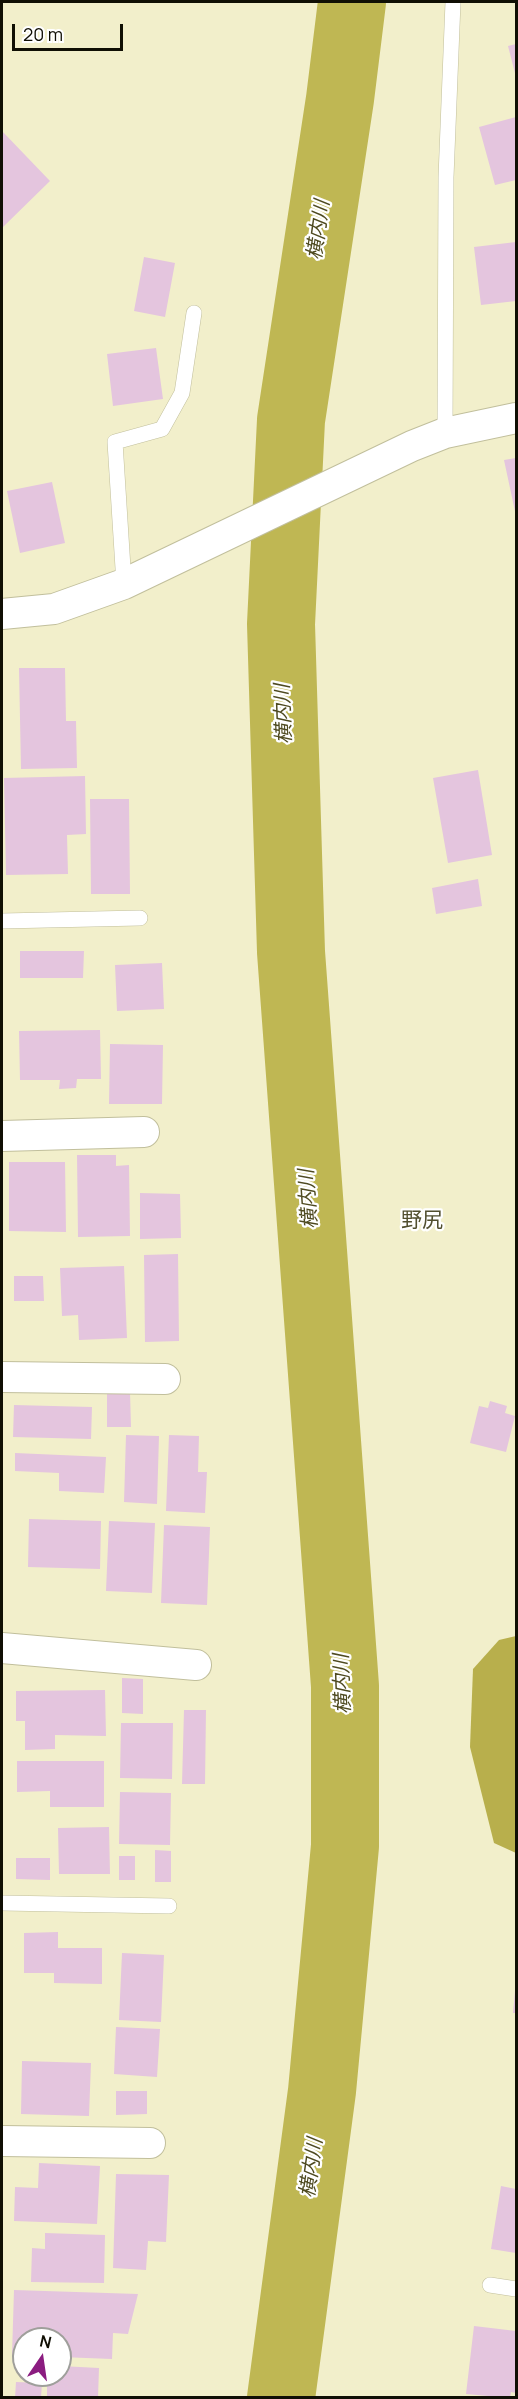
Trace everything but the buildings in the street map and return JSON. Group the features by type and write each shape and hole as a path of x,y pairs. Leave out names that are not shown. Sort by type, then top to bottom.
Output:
{"street":[{"path":"2,614 54,609 124,584 412,446 445,433 516,418"},
{"path":"2,1136 144,1132"},
{"path":"2,1377 165,1379"},
{"path":"2,1648 196,1665"},
{"path":"2,2141 150,2143"}],"lane":[{"path":"445,433 446,177 453,2"},
{"path":"124,584 115,442 162,429 182,393 194,313"},
{"path":"2,921 140,918"},
{"path":"2,1903 169,1906"},
{"path":"489,2285 516,2289"}],"shaded area":[{"path":"516,1636 516,1853 494,1843 470,1747 473,1669 499,1640"}],"waterway":[{"name":"横内川","path":"281,2398 322,2091 345,1846 345,1686 291,952 281,624 291,420 340,99 352,2"}],"district":[{"name":"野尻","path":"422,1221"}]}
